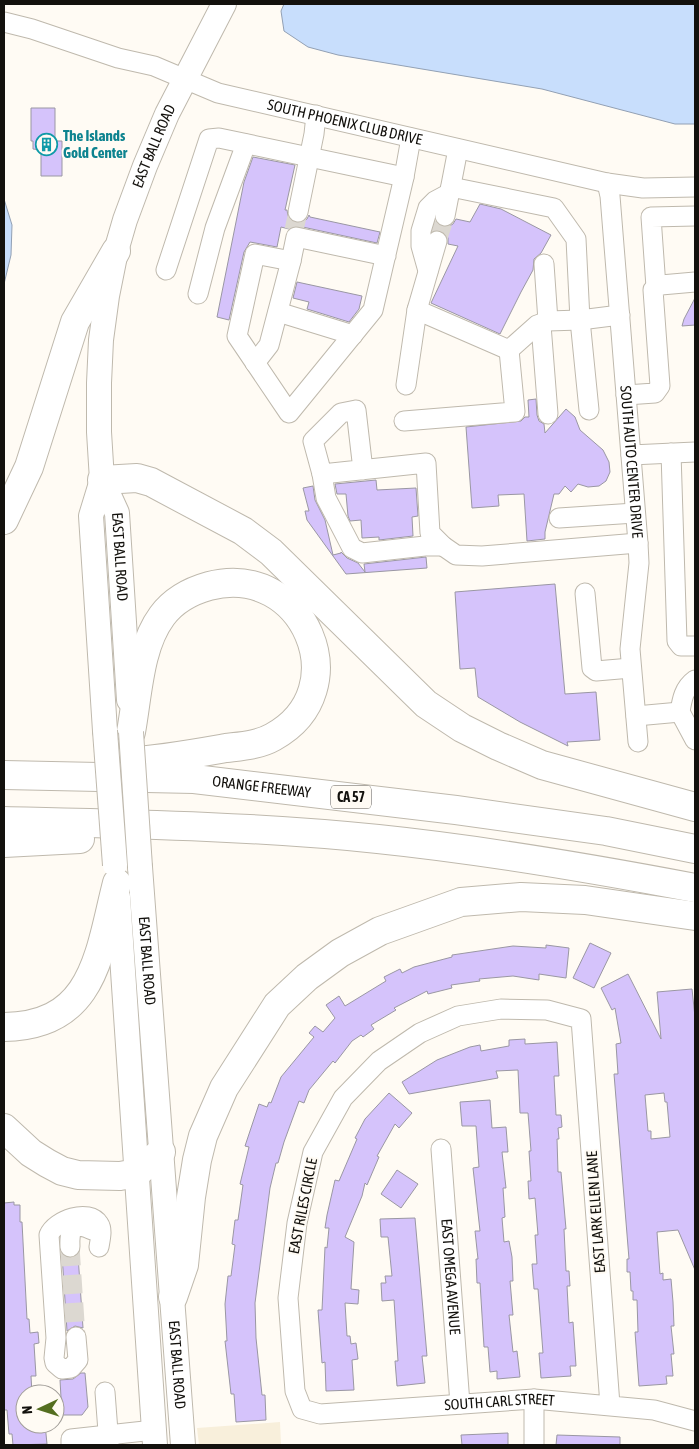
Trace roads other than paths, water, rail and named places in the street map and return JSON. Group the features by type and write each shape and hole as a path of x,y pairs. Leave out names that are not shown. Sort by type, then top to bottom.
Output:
{"highway":[{"path":"4,520 29,467 75,322 116,251"},
{"path":"102,480 137,478 151,482 243,531 272,552 426,704 462,728 542,765 695,807"},
{"path":"4,768 155,760 254,744 271,738 284,731 299,715 310,696 314,682 315,653 311,638 303,622 294,610 280,597 264,588 241,583 216,584 187,594 163,614 147,644 118,731"},
{"name":"ORANGE FREEWAY","path":"4,775 194,779 456,810 606,831 695,849"},
{"path":"4,821 250,828 378,839 578,866 695,888"},
{"path":"4,843 250,828"},
{"path":"4,1027 38,1023 60,1014 75,1001 88,983 98,960 116,874"},
{"path":"173,1297 184,1265 191,1197 203,1136 224,1088 277,1005 307,977 340,953 380,931 461,902 521,897 577,900 695,916"},
{"path":"4,1128 31,1153 62,1170 78,1175 120,1176 137,1173 161,1152"}],"main road":[{"name":"EAST BALL ROAD","path":"154,1438 116,874 118,731 117,513 102,480 99,432 101,340 116,251 125,220 145,166 184,80 224,4"},
{"name":"EAST BALL ROAD","path":"118,731 140,867 183,1445"}],"street":[{"name":"SOUTH PHOENIX CLUB DRIVE","path":"4,22 32,29 118,58 154,66 218,93 607,182 643,188 695,186"},
{"path":"255,363 269,345 291,261 316,115"},
{"path":"166,270 209,139 219,138 404,177"},
{"path":"291,261 255,254 237,336 289,413 373,310 412,138"},
{"path":"198,294 215,228 246,144"},
{"path":"445,216 458,148"},
{"name":"SOUTH AUTO CENTER DRIVE","path":"607,182 610,196 638,543 639,564 630,649 638,742"},
{"path":"428,272 421,246 421,231 428,208 451,190 554,208 576,239 580,320 589,410"},
{"path":"626,395 655,393 660,386 653,290 656,287 651,217 695,216"},
{"path":"296,226 386,256"},
{"path":"406,385 417,310 437,241"},
{"path":"544,264 544,323 548,414"},
{"path":"656,287 695,282"},
{"path":"417,310 509,350"},
{"path":"278,312 353,334"},
{"path":"509,350 538,325 544,323 620,315"},
{"path":"404,421 516,412 509,350"},
{"path":"363,470 356,410 341,413 313,441 326,498 352,548 362,553 425,546 443,546"},
{"path":"631,455 695,452"},
{"path":"671,453 677,641 681,646 695,646"},
{"path":"322,474 426,463 430,533 443,546 456,555 482,556 638,543"},
{"path":"560,518 635,513"},
{"path":"585,593 592,668 596,671 631,668"},
{"path":"695,680 691,682 683,694 680,712 695,740"},
{"path":"636,716 680,712"},
{"name":"EAST RILES CIRCLE","path":"302,1409 295,1391 288,1298 297,1223 313,1152 343,1098 379,1061 420,1033 458,1016 501,1009 547,1010 582,1019"},
{"name":"EAST LARK ELLEN LANE","path":"582,1019 610,1406"},
{"name":"EAST OMEGA AVENUE","path":"441,1149 460,1404"},
{"path":"70,1247 70,1230 79,1226 92,1231 99,1247 101,1229 99,1224 94,1219 87,1217 72,1218 57,1224 49,1235 56,1338 54,1358 62,1369 71,1368 78,1360 76,1337"},
{"path":"105,1392 109,1440"},
{"path":"534,1399 534,1445"},
{"name":"SOUTH CARL STREET","path":"302,1409 320,1414 534,1399 654,1410 695,1421"},
{"path":"71,1445 71,1439 154,1438"}],"water":[{"path":"284,4 695,4 695,124 675,124 542,89 338,55 308,47 284,31 281,11"},
{"path":"4,199 12,225 11,255 4,284"}],"tunnel":[{"path":"294,230 298,212"},
{"path":"437,241 445,216"},
{"path":"70,1247 76,1337"}],"place":[{"name":"The Islands Gold Center","path":"47,145"}]}
